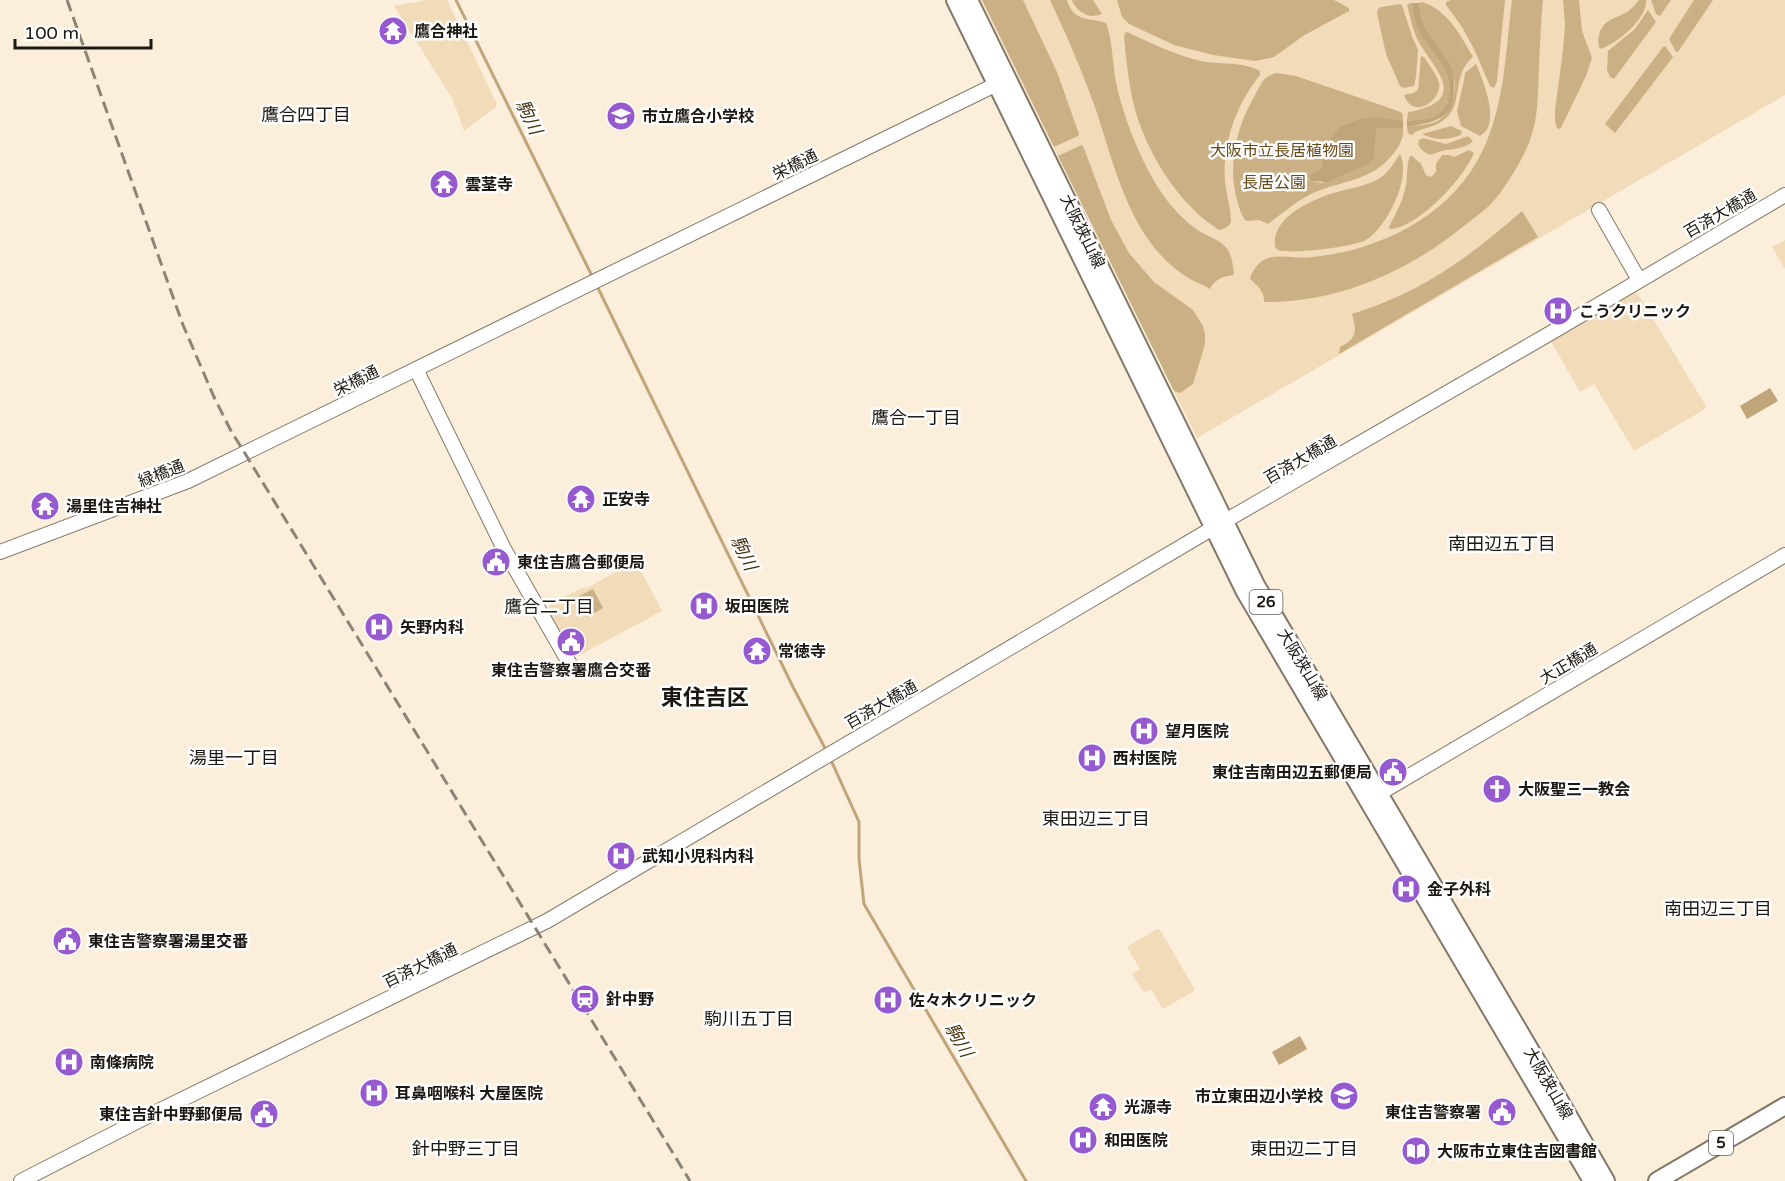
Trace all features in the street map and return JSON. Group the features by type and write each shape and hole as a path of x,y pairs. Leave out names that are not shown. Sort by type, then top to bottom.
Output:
{"main road":[{"name":"大阪狭山線","path":"955,0 1002,81"},
{"name":"大阪狭山線","path":"969,0 1002,81 1219,524 1245,592 1374,797 1605,1181"},
{"name":"大阪狭山線","path":"1374,797 1592,1181"},
{"name":"5","path":"1657,1181 1785,1106"},
{"name":"5","path":"1676,1181 1785,1117"}],"street":[{"name":"栄橋通","path":"232,459 1002,81"},
{"name":"百済大橋通","path":"21,1181 150,1115 542,923 1219,524 1785,195"},
{"path":"1599,210 1639,280"},
{"path":"416,369 504,549 571,666"},
{"name":"緑橋通","path":"0,552 188,481 232,459"},
{"name":"大正橋通","path":"1374,797 1785,555"}],"green space":[{"path":"428,0 447,0 497,104 495,108 464,131 453,100 394,6"},
{"name":"長居公園","path":"981,0 1785,0 1785,95 1197,438"},
{"path":"982,0 1023,0 1057,72 1078,136 1054,147"},
{"path":"1050,0 1067,0 1078,16 1106,23 1119,95 1145,164 1163,194 1181,216 1196,229 1219,241 1228,249 1234,275 1220,279 1210,289 1190,279 1170,264 1153,246 1128,204 1086,82"},
{"path":"1072,0 1093,0 1102,14 1091,16 1085,14"},
{"path":"1117,0 1334,0 1349,8 1349,11 1303,36 1274,57 1255,61 1213,55 1174,45 1129,24 1122,17"},
{"path":"1451,0 1505,0 1497,81 1494,88 1490,86 1462,27 1446,5 1446,2"},
{"path":"1512,0 1543,0 1538,102 1533,131 1527,148 1500,193 1482,212 1439,245 1393,272 1343,291 1291,301 1264,302 1262,292 1250,279 1255,268 1263,260 1271,257 1336,254 1383,240 1426,216 1462,183 1476,163 1493,125 1502,84"},
{"path":"1563,0 1579,0 1582,31 1592,58 1586,76 1559,129 1555,121 1555,110 1565,25"},
{"path":"1639,0 1646,0 1642,15 1637,22 1615,42 1600,49 1599,35 1604,25 1629,10"},
{"path":"1651,0 1671,0 1660,16 1656,14"},
{"path":"1694,0 1713,0 1676,52 1669,39"},
{"path":"1422,2 1446,17 1473,57 1462,72 1451,113 1438,123 1412,135 1408,133 1407,127 1432,123 1445,115 1452,102 1455,87 1449,65 1423,21 1419,3"},
{"path":"1412,3 1418,30 1445,70 1449,82 1449,96 1445,108 1435,116 1407,121 1408,112 1433,105 1443,95 1444,88 1437,70 1421,46 1412,26 1407,5"},
{"path":"1400,4 1418,50 1414,86 1404,88 1400,86 1386,54 1377,13 1381,7"},
{"path":"1648,10 1656,22 1614,79 1610,77 1607,70 1608,51 1635,29"},
{"path":"1127,32 1191,58 1246,66 1260,71 1260,75 1243,100 1231,129 1225,159 1225,174 1231,222 1225,228 1219,230 1183,199 1147,143 1131,90 1124,37"},
{"path":"1665,46 1673,57 1615,133 1605,124"},
{"path":"1421,56 1436,76 1439,89 1432,101 1420,107 1408,103 1404,95 1418,90"},
{"path":"1476,64 1486,91 1490,113 1490,122 1480,136 1461,126 1457,111 1465,73"},
{"name":"大阪市立長居植物園","path":"1277,73 1296,76 1401,112 1403,115 1403,121 1359,119 1339,128 1326,151 1321,169 1308,176 1310,181 1322,183 1375,147 1376,127 1403,128 1403,132 1396,150 1376,170 1311,194 1268,224 1259,220 1246,221 1238,203 1233,173 1236,146 1243,119 1263,81"},
{"path":"1451,126 1462,131 1461,135 1442,139 1422,134"},
{"path":"1468,136 1473,141 1466,146 1431,155 1418,144 1423,138 1446,144"},
{"path":"1081,145 1111,220 1129,253 1154,282 1193,310 1203,326 1205,344 1193,384 1180,393 1174,391 1058,156"},
{"path":"1469,150 1474,153 1469,163 1439,200 1414,220 1390,229 1405,191 1410,156 1421,164 1426,175 1431,177 1436,172 1436,164 1442,155 1454,157"},
{"path":"1400,154 1403,175 1395,201 1382,224 1366,240 1350,245 1312,250 1281,251 1275,247 1275,237 1279,228 1292,213 1321,197 1377,180 1388,171"},
{"path":"1522,211 1538,237 1339,354 1340,347 1350,341 1354,334 1355,325 1352,314 1400,295 1443,272"},
{"path":"1785,240 1785,269 1772,247"},
{"path":"1634,293 1638,294 1706,406 1705,409 1634,451 1594,384 1580,392 1550,340"},
{"path":"632,563 638,565 662,611 578,656 572,655 547,611 550,604 582,588 585,589"},
{"path":"593,589 603,608 587,617 577,597"},
{"path":"1157,929 1160,930 1194,988 1194,991 1163,1009 1151,989 1144,993 1132,974 1140,969 1127,947"}],"shaded area":[{"path":"1412,3 1419,3 1426,29 1451,68 1454,87 1451,106 1447,113 1434,121 1407,127 1407,121 1428,118 1441,112 1449,96 1449,82 1445,70 1417,27"},
{"path":"1378,117 1403,121 1403,128 1376,128 1374,158 1368,164 1327,182 1310,181 1308,176 1321,169 1328,146 1338,130 1353,121"},
{"path":"1770,388 1778,401 1747,419 1740,406"},
{"path":"1300,1036 1307,1049 1279,1065 1272,1052"}],"waterway":[{"name":"駒川","path":"456,0 593,278"},
{"name":"駒川","path":"596,284 827,752"},
{"name":"駒川","path":"830,758 859,822 859,859 864,904 1026,1181"}],"railway":[{"path":"67,0 183,325 230,429 690,1181"}],"place":[{"name":"鷹合神社","path":"393,31"},
{"name":"市立鷹合小学校","path":"621,116"},
{"name":"雲茎寺","path":"444,184"},
{"name":"こうクリニック","path":"1558,311"},
{"name":"正安寺","path":"581,499"},
{"name":"湯里住吉神社","path":"45,506"},
{"name":"東住吉鷹合郵便局","path":"496,562"},
{"name":"坂田医院","path":"704,606"},
{"name":"矢野内科","path":"379,627"},
{"name":"東住吉警察署鷹合交番","path":"571,642"},
{"name":"常徳寺","path":"757,651"},
{"name":"望月医院","path":"1144,731"},
{"name":"西村医院","path":"1092,758"},
{"name":"東住吉南田辺五郵便局","path":"1393,772"},
{"name":"大阪聖三一教会","path":"1497,789"},
{"name":"武知小児科内科","path":"621,856"},
{"name":"金子外科","path":"1406,889"},
{"name":"東住吉警察署湯里交番","path":"67,941"},
{"name":"針中野","path":"585,999"},
{"name":"佐々木クリニック","path":"888,1000"},
{"name":"南條病院","path":"69,1062"},
{"name":"耳鼻咽喉科 大屋医院","path":"374,1093"},
{"name":"市立東田辺小学校","path":"1344,1096"},
{"name":"光源寺","path":"1103,1107"},
{"name":"東住吉警察署","path":"1502,1112"},
{"name":"東住吉針中野郵便局","path":"264,1114"},
{"name":"和田医院","path":"1083,1140"},
{"name":"大阪市立東住吉図書館","path":"1416,1151"}],"district":[{"name":"鷹合四丁目","path":"306,115"},
{"name":"鷹合一丁目","path":"916,418"},
{"name":"南田辺五丁目","path":"1502,544"},
{"name":"鷹合二丁目","path":"549,607"},
{"name":"東住吉区","path":"705,697"},
{"name":"湯里一丁目","path":"234,758"},
{"name":"東田辺三丁目","path":"1096,819"},
{"name":"南田辺三丁目","path":"1718,909"},
{"name":"駒川五丁目","path":"749,1019"},
{"name":"針中野三丁目","path":"466,1149"},
{"name":"東田辺二丁目","path":"1304,1149"}]}
